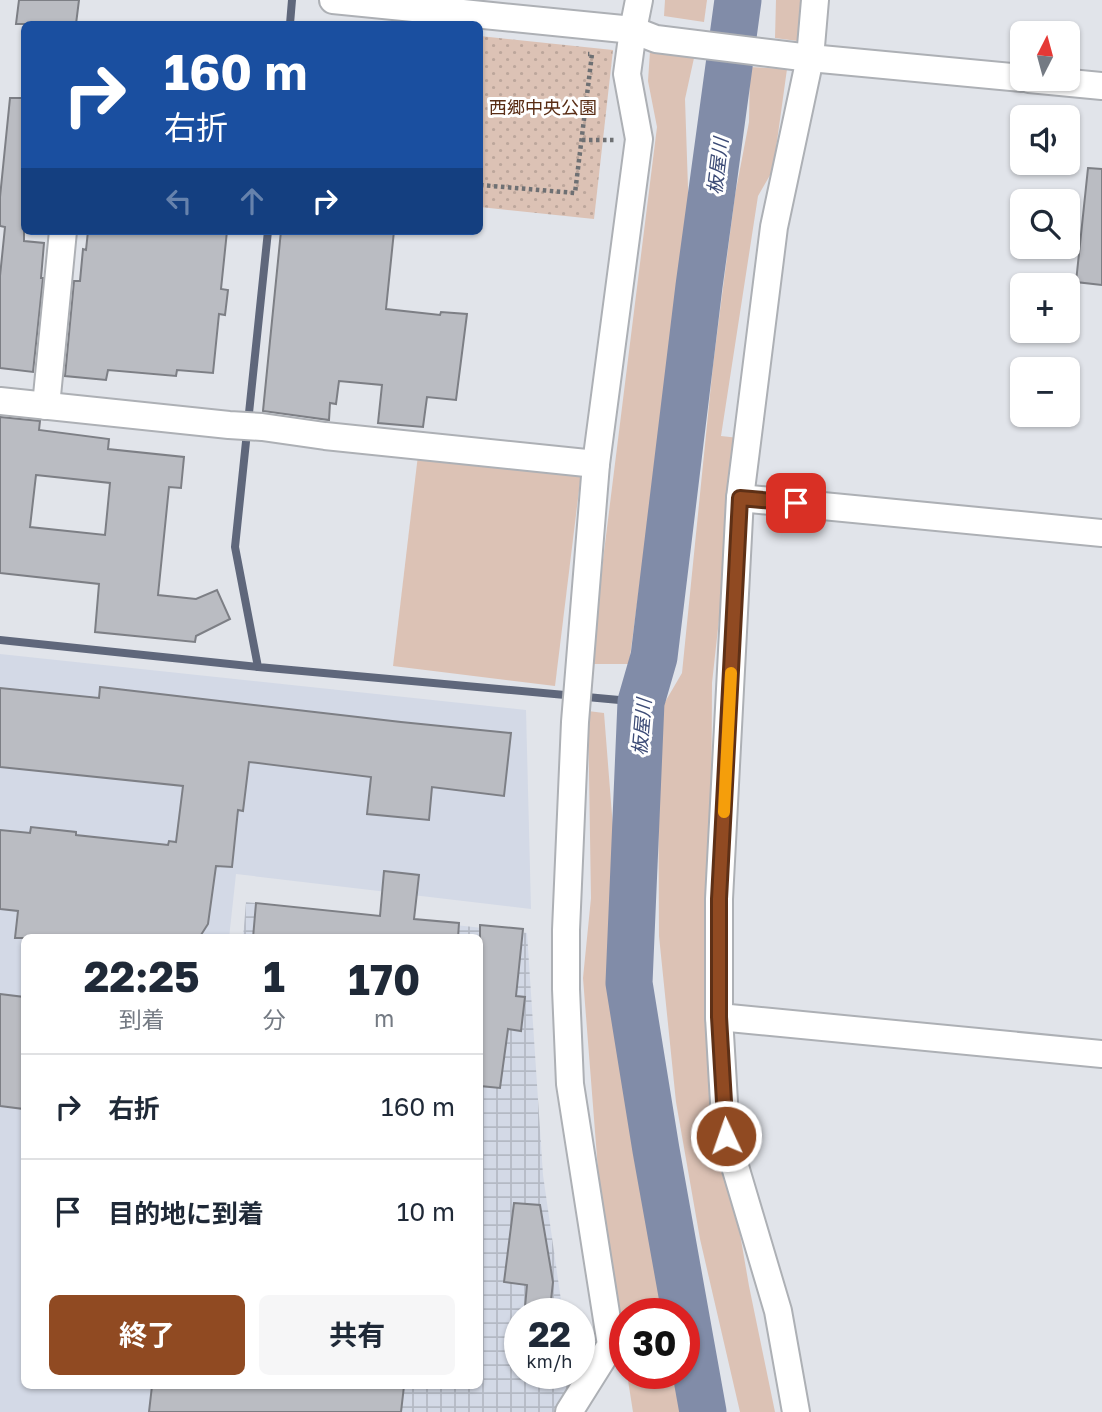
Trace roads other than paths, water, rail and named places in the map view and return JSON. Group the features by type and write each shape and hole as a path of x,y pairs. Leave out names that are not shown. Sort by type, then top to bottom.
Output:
{"street":[{"path":"333,0 644,35 799,57 1010,77"},
{"path":"569,1412 611,1345 570,1084 566,930 575,722 596,464 639,139 627,74 644,35 639,0"},
{"path":"796,1412 778,1311 726,1136 719,1017 719,899 740,498 774,227 799,57 815,0"},
{"path":"1080,84 1102,86"},
{"path":"46,406 63,235"},
{"path":"0,401 229,425 262,426 339,437 596,464"},
{"path":"740,498 1102,533"},
{"path":"719,1017 1102,1054"}],"waterway":[{"path":"290,21 292,0"},
{"name":"板屋川","path":"703,1412 629,983 641,702 654,657 699,286 738,0"},
{"path":"268,235 235,547 258,667 641,702"},
{"path":"0,640 258,667"}],"park label":[{"name":"西郷中央公園","path":"543,107"}]}
